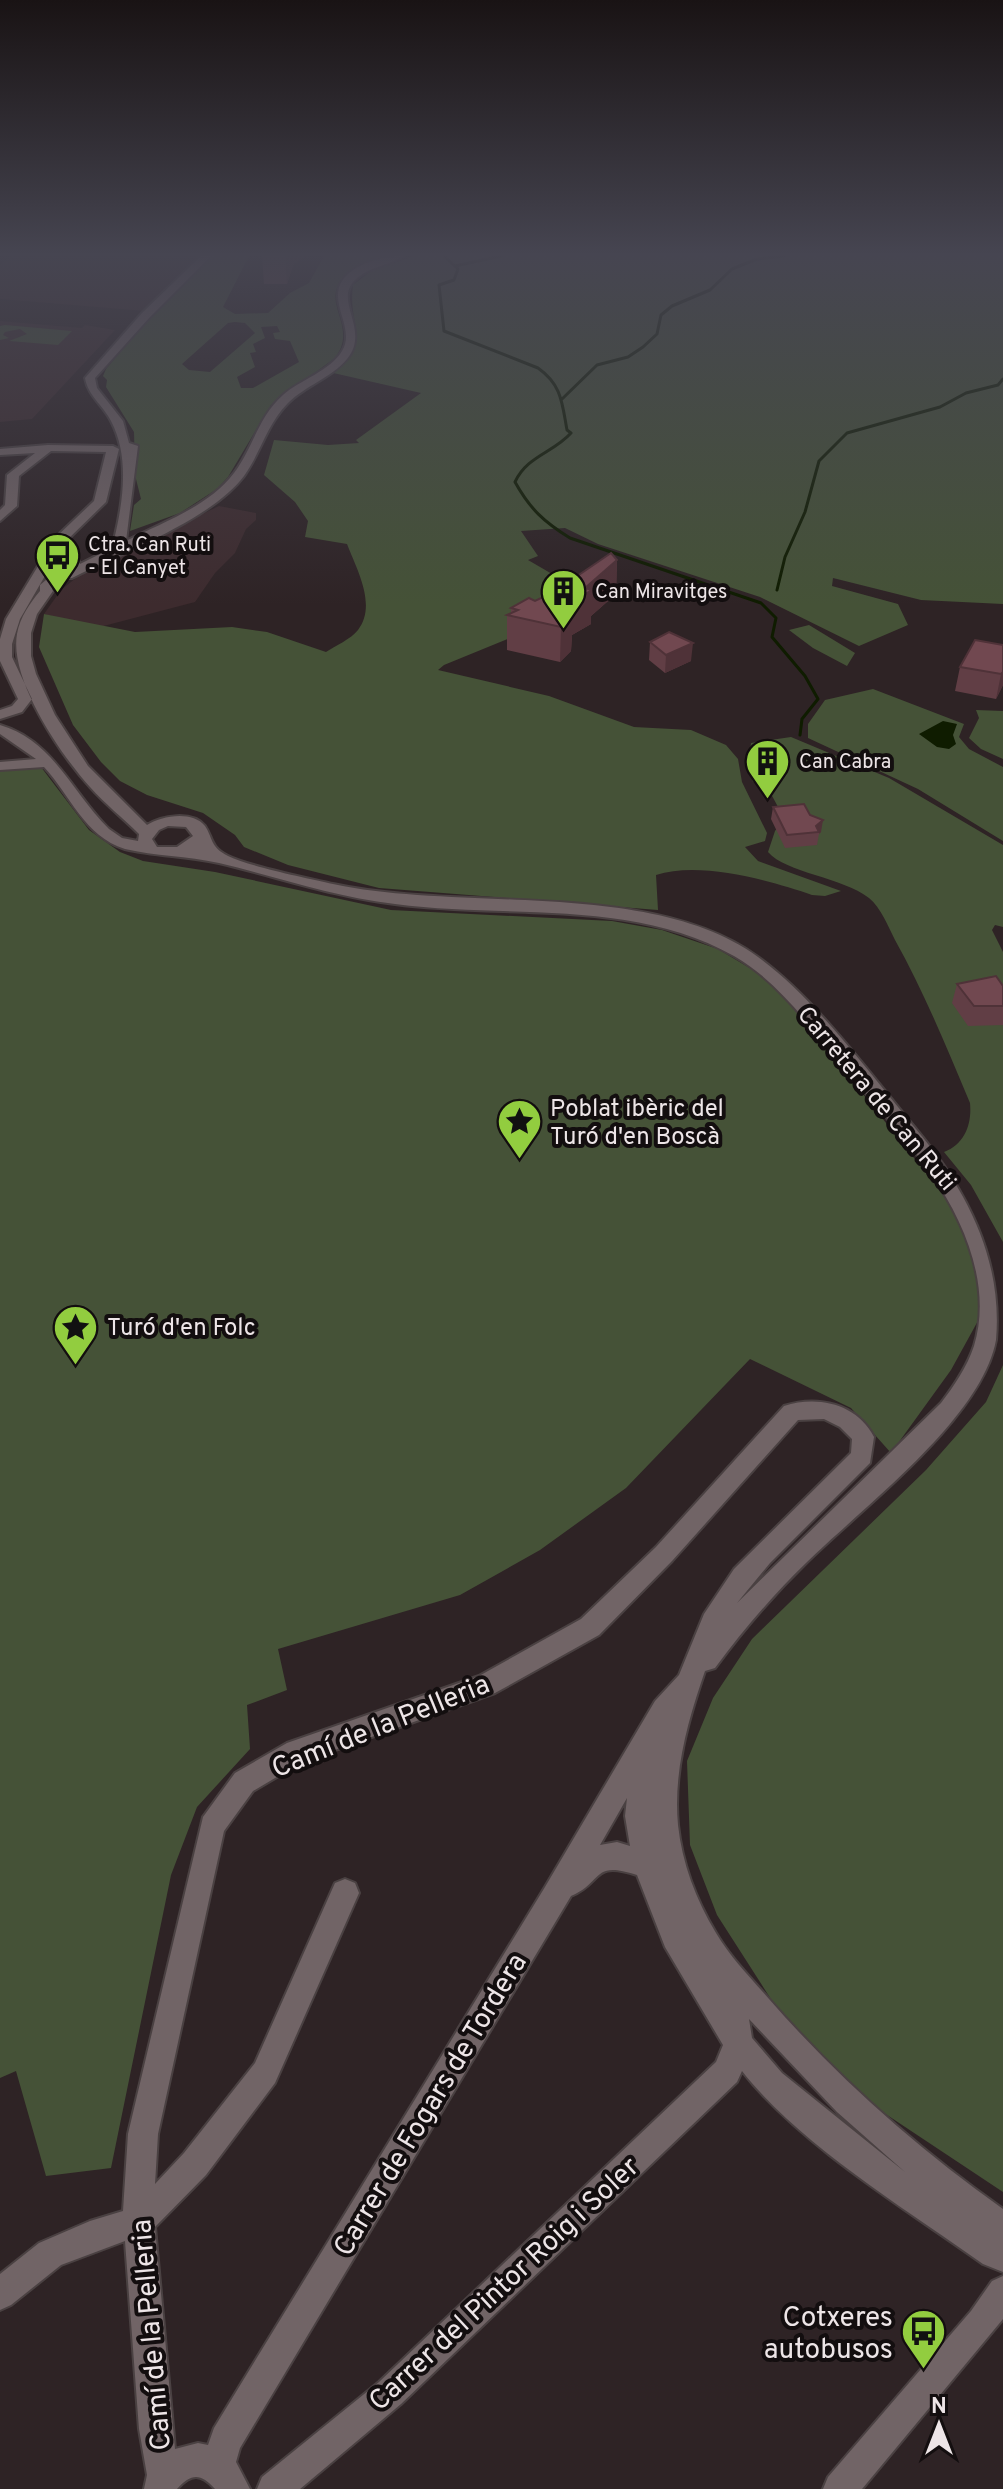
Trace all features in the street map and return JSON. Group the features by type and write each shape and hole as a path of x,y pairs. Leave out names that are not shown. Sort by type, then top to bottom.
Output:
{"street":[{"path":"96,372 90,378 94,389 131,434"},
{"path":"94,389 103,372"},
{"path":"71,569 180,519 212,499 239,474 269,416 287,397 323,372"},
{"path":"101,376 102,386 131,434 120,540"},
{"path":"94,389 116,405"},
{"path":"115,418 128,458"},
{"path":"0,517 11,506 13,475 48,448"},
{"path":"0,452 48,448 113,449 100,502 59,541 6,616 5,657 25,699 17,709 0,715"},
{"path":"71,569 120,540 212,499"},
{"path":"124,810 163,822 146,839 124,810 82,768 30,676 23,639 32,611 47,591 101,541 125,510"},
{"path":"0,729 25,740 47,762"},
{"path":"0,766 47,762"},
{"name":"Carretera de Can Ruti","path":"47,762 89,818 121,845 146,839 160,852 182,851 221,858 292,881 351,893 445,905 637,917 709,936 741,953 790,994 923,1150 968,1213 983,1246 992,1288 993,1311 985,1345 969,1379 945,1414 907,1454 778,1575 718,1643 665,1724 641,1782 639,1805 646,1863 674,1935 738,2042 764,2076 863,2161 1003,2257"},
{"name":"Carretera de Can Ruti","path":"163,822 190,823 199,831 200,838 221,858"},
{"path":"182,851 200,838"},
{"name":"Camí de la Pelleria","path":"161,2483 140,2221 143,2134 199,1873 212,1826 244,1782 296,1752 486,1685 590,1627 664,1554 792,1412 818,1409 839,1414"},
{"name":"Carretera de Can Ruti","path":"683,1897 665,1826 664,1798 670,1745 714,1621 735,1589 862,1456 863,1437 850,1421 839,1414"},
{"name":"Carretera de Can Ruti","path":"643,1744 664,1709 692,1680"},
{"name":"Carrer de Fogars de Tordera","path":"225,2477 226,2440 555,1897 643,1744"},
{"path":"555,1897 593,1860 617,1855 646,1863"},
{"name":"Carretera de Can Ruti","path":"646,1863 658,1868 683,1897 719,1962 733,2007 738,2042"},
{"path":"0,2294 50,2254 90,2236 140,2221 195,2164 265,2073 345,1893"},
{"name":"Carretera de Can Ruti","path":"719,1962 799,2054 856,2111 959,2197 1003,2227"},
{"name":"Carrer del Pintor Roig i Soler","path":"274,2489 390,2393 727,2072 738,2042"},
{"path":"727,2072 764,2076"},
{"path":"840,2489 982,2322 1003,2292"},
{"path":"161,2483 176,2466 190,2459 204,2459 225,2477"}],"shaded area":[{"path":"0,372 76,372 32,419 0,422"},
{"path":"105,372 246,372 237,377 241,388 253,388 281,372 316,372 271,405 228,477 217,489 180,513 130,531 134,505 141,499 135,475 134,432 106,387 107,380 103,376"},
{"path":"330,372 1003,372 1003,604 921,600 833,578 832,586 898,604 908,625 859,646 760,597 598,544 565,528 521,531 538,556 528,560 559,578 570,574 592,588 527,631 438,670 549,696 634,727 691,730 726,745 738,759 742,782 767,833 765,841 745,847 758,861 841,891 825,896 812,895 734,874 674,871 656,875 658,910 379,888 288,865 244,847 235,835 203,813 147,795 120,781 101,762 73,725 39,647 44,614 135,632 232,627 267,632 326,652 358,630 366,610 366,599 347,544 305,537 308,521 295,502 264,475 274,440 328,445 359,443 356,440 421,393"},
{"path":"219,506 256,513 256,520 246,529 235,553 215,573 195,602 96,628 44,614 61,590 86,570"},
{"path":"809,625 855,653 847,666 813,648 789,630"},
{"path":"873,689 964,724 959,737 969,749 1003,767 1003,841 918,789 808,738 808,724 825,700"},
{"path":"976,710 1003,711 1003,759 981,749 969,738 979,718"},
{"path":"943,721 957,724 953,735 956,744 949,749 937,747 919,734"},
{"path":"791,737 889,778 1003,845 1003,927 995,925 992,930 1003,952 1003,1242 971,1185 944,1152 957,1144 966,1132 970,1103 925,1000 881,912 858,891 788,865 768,852 775,831 784,818 764,781 753,782 748,767 751,743"},
{"path":"41,767 89,830 120,852 143,861 215,872 391,910 612,921 662,930 718,949 753,970 786,998 954,1208 978,1264 979,1319 951,1370 891,1453 851,1408 750,1359 626,1488 540,1550 460,1595 278,1649 287,1690 247,1705 250,1749 197,1807 171,1875 111,2168 46,2176 16,2071 0,2078 0,770"},
{"path":"1003,1365 1003,2192 872,2105 776,2007 717,1915 690,1845 687,1761 713,1698 752,1639 926,1470 986,1402"}],"building":[{"path":"611,553 617,560 585,588 592,590 555,612 573,617 561,627 507,615 518,610 511,608 529,598 535,601 573,583 570,581"},
{"path":"669,632 693,643 666,655 650,642"},
{"path":"975,640 1003,645 1001,674 960,667"},
{"path":"804,804 810,815 823,820 816,826 819,832 787,835 773,807"},
{"path":"996,976 1003,986 1003,1006 974,1006 957,984"}],"waterway":[{"path":"544,372 561,400"},
{"path":"561,400 590,372"},
{"path":"777,590 785,557 805,512 819,461 847,433 940,407 966,393 998,385 1003,379"},
{"path":"561,400 567,430 571,433 520,473 515,482 526,500 545,520 570,538 761,603 776,618 772,637 805,676 818,699 802,719 800,735"}],"place":[{"name":"Ctra. Can Ruti - El Canyet","path":"57,595"},
{"name":"Can Miravitges","path":"564,630"},
{"name":"Can Cabra","path":"768,800"},
{"name":"Poblat ibèric del Turó d'en Boscà","path":"519,1161"},
{"name":"Turó d'en Folc","path":"76,1366"},
{"name":"Cotxeres autobusos","path":"924,2371"}]}
